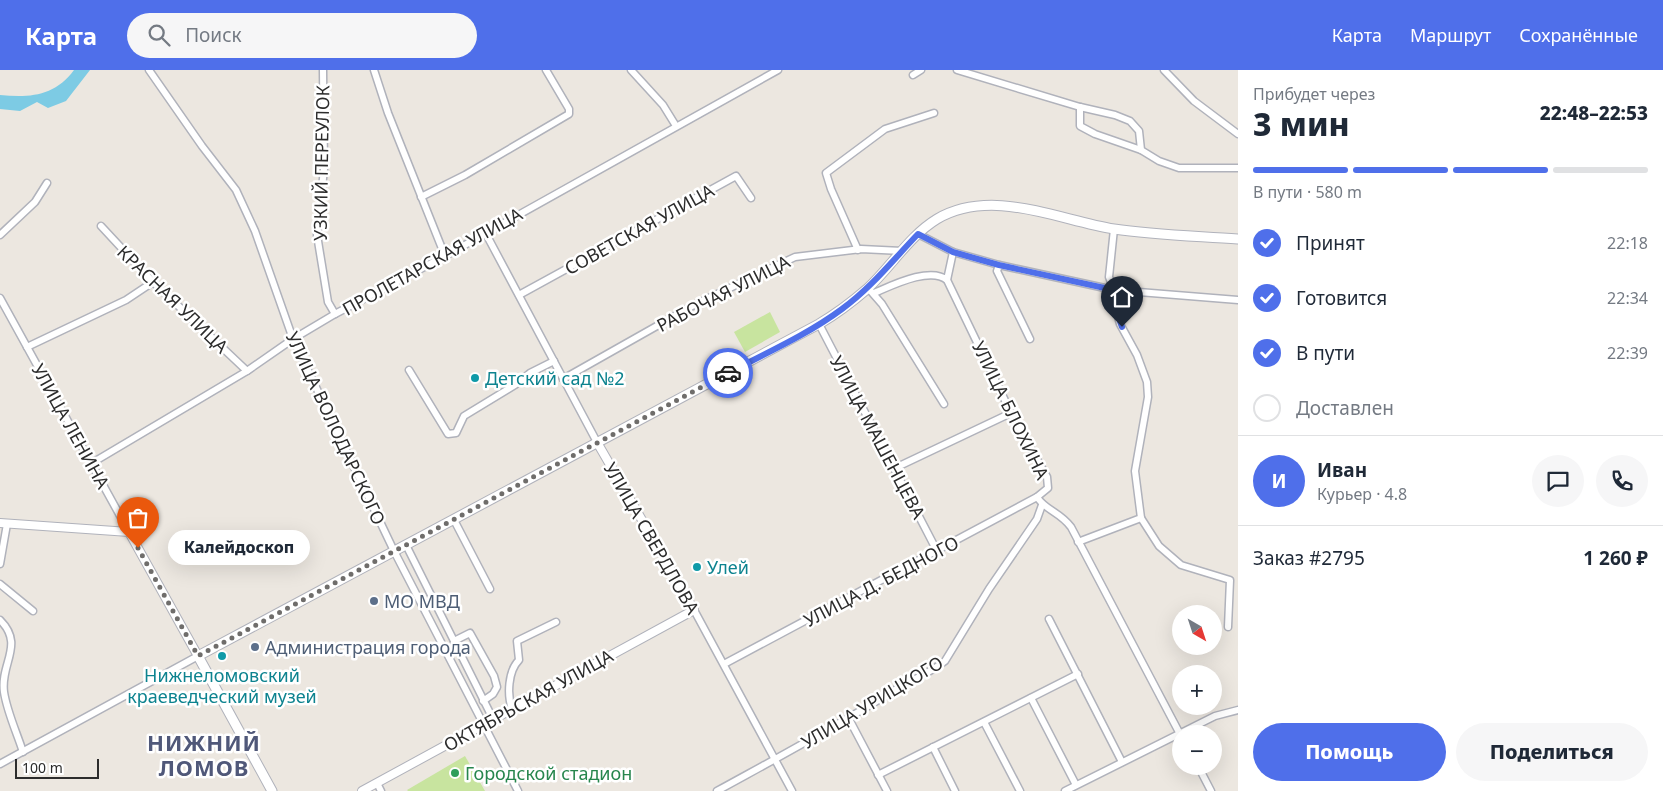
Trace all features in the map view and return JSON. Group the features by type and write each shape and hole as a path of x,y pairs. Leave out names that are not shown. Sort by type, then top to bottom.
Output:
{"main road":[{"path":"198,656 598,444 819,324 871,291 902,251 918,234 944,216 973,208 995,207 1043,211 1114,229 1238,239"},
{"name":"УЛИЦА ЛЕНИНА","path":"198,656 272,791"}],"street":[{"name":"УЛИЦА ВОЛОДАРСКОГО","path":"149,70 202,146 236,190 255,231 292,339 394,551 518,791"},
{"name":"УЗКИЙ ПЕРЕУЛОК","path":"323,70 324,169 317,235 328,302 335,314"},
{"path":"374,70 388,113 445,256"},
{"path":"422,197 465,175 569,114 569,109 546,70"},
{"path":"631,70 663,105 676,126"},
{"name":"ПРОЛЕТАРСКАЯ УЛИЦА","path":"92,463 247,370 292,339 335,314 445,256 778,70"},
{"path":"913,75 921,70"},
{"path":"957,70 1080,107 1115,115 1130,121 1139,131 1141,150"},
{"path":"1164,70 1194,101 1238,134"},
{"path":"1080,107 1080,126 1095,134 1141,150 1159,161 1179,168 1238,168"},
{"path":"858,250 830,189 826,174 885,129 934,113"},
{"name":"СОВЕТСКАЯ УЛИЦА","path":"519,295 736,176 751,198"},
{"path":"0,234 35,202 47,183"},
{"name":"КРАСНАЯ УЛИЦА","path":"101,226 153,282 247,370"},
{"path":"1114,229 1109,277 1114,290 1120,324 1137,355 1146,382 1148,397 1136,464 1141,518 1159,546 1181,565 1230,580 1228,627"},
{"name":"УЛИЦА СВЕРДЛОВА","path":"485,232 598,444 694,610 792,791"},
{"path":"918,234 953,252 999,265 1114,290 1238,300"},
{"name":"РАБОЧАЯ УЛИЦА","path":"563,379 694,305 794,257 858,250 902,251"},
{"path":"944,404 882,304 871,291 916,277 938,275 947,280 953,252"},
{"path":"999,265 998,271 1030,339"},
{"name":"УЛИЦА БЛОХИНА","path":"947,280 1011,412 1049,484 1045,492 1037,497 1042,505 1064,518 1176,725"},
{"path":"27,347 126,300 153,282"},
{"name":"УЛИЦА ЛЕНИНА","path":"0,298 198,656"},
{"name":"УЛИЦА МАШЕНЦЕВА","path":"819,324 896,468 937,551"},
{"path":"409,370 448,434 456,433 464,416 515,386 530,373 554,361"},
{"path":"896,468 1011,412"},
{"name":"УЛИЦА Д. БЕДНОГО","path":"724,664 1037,497"},
{"name":"УЛИЦА УРИЦКОГО","path":"717,791 849,719 897,689 934,670 945,661 989,589 1037,519 1042,505"},
{"path":"1078,542 1141,518"},
{"path":"454,520 490,589"},
{"path":"0,564 4,523 130,532"},
{"path":"406,545 493,720"},
{"path":"0,584 32,611"},
{"name":"ОКТЯБРЬСКАЯ УЛИЦА","path":"362,791 694,610"},
{"path":"0,620 7,627 13,644 5,668 4,692 23,752"},
{"path":"1050,620 1122,762"},
{"path":"512,709 508,698 513,666 519,660 517,641 556,622"},
{"path":"454,641 470,633 475,638 497,687 493,694 483,700"},
{"path":"0,764 198,656"},
{"path":"878,775 1078,674"},
{"path":"1031,698 1076,786"},
{"path":"1199,725 1215,716 1238,710"},
{"path":"849,719 887,791"},
{"path":"984,722 1020,791"},
{"path":"1065,791 1172,739"},
{"path":"933,747 955,791"},
{"path":"1203,775 1211,791"},
{"path":"377,783 381,791"}],"green space":[{"path":"770,312 780,332 745,352 734,332"},
{"name":"Городской стадион","path":"465,756 485,791 407,790"}],"water":[{"path":"74,70 90,70 66,101 48,108 37,102 20,111 0,109 0,95 32,95 50,90 67,79"}],"way so far":[{"path":"138,548 198,656 728,373"}],"place":[{"name":"Детский сад №2","path":"475,378"},
{"name":"Калейдоскоп","path":"138,548"},
{"name":"Улей","path":"697,567"},
{"name":"МО МВД","path":"374,601"},
{"name":"Администрация города","path":"255,647"},
{"name":"Нижнеломовский краеведческий музей","path":"222,656"},
{"name":"Городской стадион","path":"455,773"}],"district":[{"name":"НИЖНИЙ ЛОМОВ","path":"204,754"}],"route":[{"path":"728,373 812,328 842,309 868,288 918,234 953,252 988,260 999,265 1114,290 1116,310 1122,327"}]}
